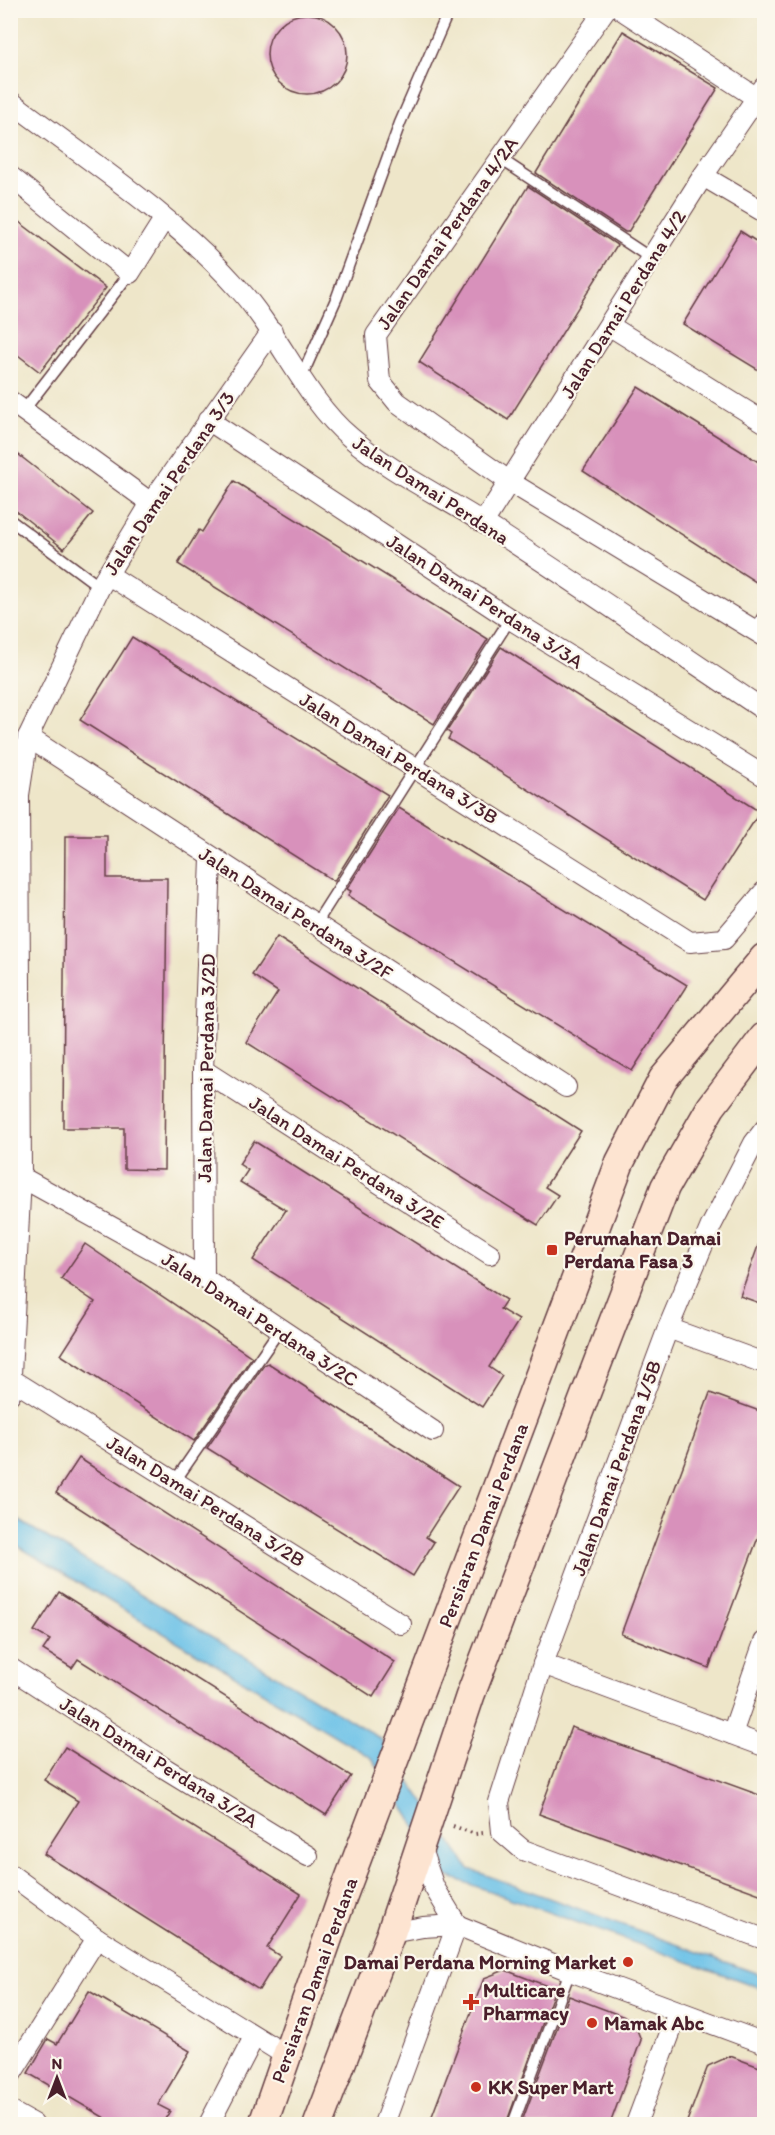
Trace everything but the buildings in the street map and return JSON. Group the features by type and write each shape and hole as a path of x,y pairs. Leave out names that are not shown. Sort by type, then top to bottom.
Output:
{"main road":[{"name":"Persiaran Damai Perdana","path":"262,2124 342,1898 620,1162 663,1079 765,958"},
{"path":"318,2124 392,1933 470,1696 665,1187 711,1107 765,1036"}],"street":[{"name":"Jalan Damai Perdana 4/2A","path":"605,10 376,335 380,381 397,402 510,482 761,627"},
{"path":"622,10 761,92"},
{"name":"Jalan Damai Perdana 4/2","path":"483,523 703,176 761,92"},
{"name":"Jalan Damai Perdana","path":"10,101 206,254 239,288 272,331 329,417 366,451 483,523 765,710"},
{"path":"10,176 130,273 164,219"},
{"path":"703,176 765,212"},
{"path":"610,326 765,422"},
{"name":"Jalan Damai Perdana 3/3","path":"10,1394 21,1177 15,795 28,737 103,581 151,503 208,420 241,379 272,331"},
{"path":"17,405 151,503"},
{"name":"Jalan Damai Perdana 3/3A","path":"208,420 510,619 765,776"},
{"name":"Jalan Damai Perdana 3/3B","path":"103,581 415,768 690,942 724,939 765,892"},
{"name":"Jalan Damai Perdana 3/2F","path":"28,737 211,859 566,1087"},
{"name":"Jalan Damai Perdana 3/2D","path":"204,1278 203,1070 211,859"},
{"name":"Jalan Damai Perdana 3/2E","path":"203,1070 490,1254"},
{"name":"Jalan Damai Perdana 1/5B","path":"502,1832 499,1802 543,1664 668,1328 711,1226 761,1140"},
{"name":"Jalan Damai Perdana 3/2C","path":"21,1177 204,1278 433,1431"},
{"path":"668,1328 765,1363"},
{"name":"Jalan Damai Perdana 3/2B","path":"11,1379 401,1624"},
{"path":"732,1734 765,1642"},
{"path":"543,1664 765,1746"},
{"name":"Jalan Damai Perdana 3/2A","path":"10,1668 166,1769 309,1856"},
{"path":"502,1832 523,1850 765,1939"},
{"path":"420,1846 434,1887 457,1925"},
{"path":"10,1874 97,1938 287,2056"},
{"path":"384,2124 457,1925"},
{"path":"392,1933 423,1927 457,1925 570,1971 765,2043"},
{"path":"10,2076 97,1938"},
{"path":"636,2124 678,2012"},
{"path":"209,2124 254,2037"},
{"path":"10,2111 33,2124"}],"lane":[{"path":"302,376 337,297 400,123 449,10"},
{"path":"500,158 652,259"},
{"path":"17,405 130,273"},
{"path":"10,520 103,581"},
{"path":"315,926 510,619"},
{"path":"175,1481 280,1329"},
{"path":"513,2124 570,1971"}],"path":[{"path":"430,1818 475,1834 502,1832"}],"water":[{"path":"10,1515 380,1738 469,1869 764,1976 764,1989 447,1876 372,1758 11,1542"}],"place":[{"name":"Perumahan Damai Perdana Fasa 3","path":"552,1250"},
{"name":"Damai Perdana Morning Market","path":"628,1962"},
{"name":"Multicare Pharmacy","path":"471,2002"},
{"name":"Mamak Abc","path":"592,2023"},
{"name":"KK Super Mart","path":"476,2087"}]}
